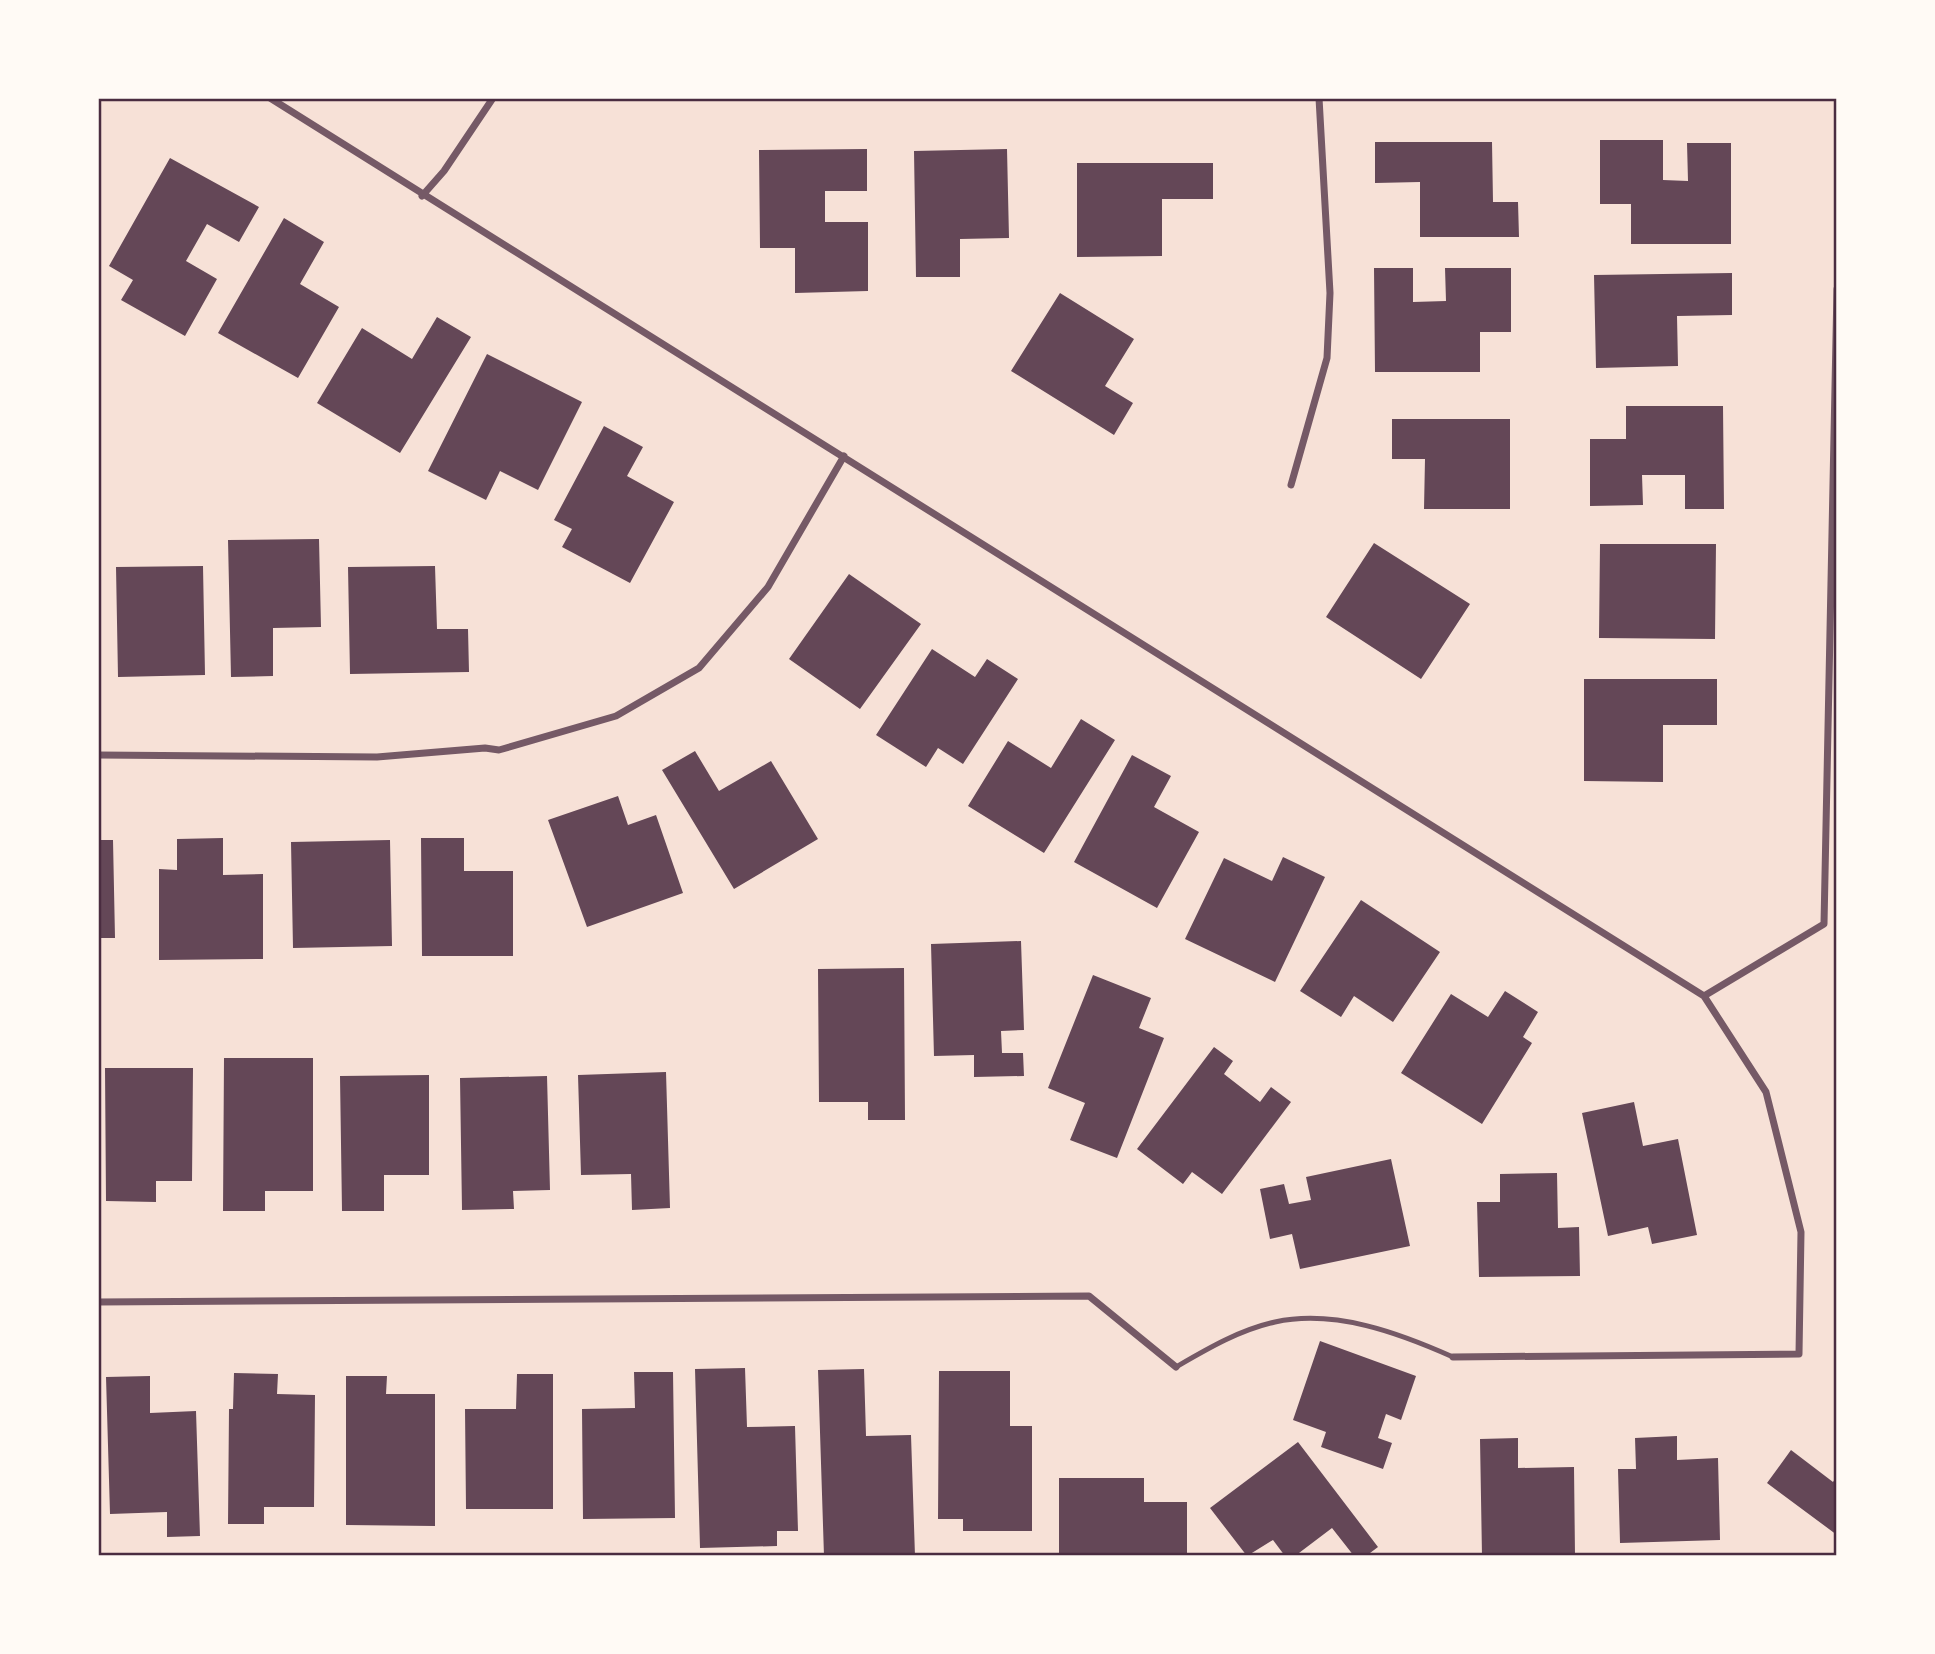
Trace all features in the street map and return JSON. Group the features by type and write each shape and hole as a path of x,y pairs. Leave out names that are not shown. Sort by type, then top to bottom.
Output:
{"street":[{"path":"270,98 422,196 844,456 1704,996 1766,1092 1801,1232 1799,1354 1453,1357"},
{"path":"422,196 444,171 493,98"},
{"path":"1292,485 1327,358 1330,293 1320,98"},
{"path":"1704,996 1824,924 1837,289"},
{"path":"98,755 377,757 485,748 499,750 616,716 699,668 768,587 844,456"},
{"path":"98,1302 1089,1296 1176,1367"}],"lane":[{"path":"1176,1367 1223,1340 1276,1322 1331,1319 1380,1329 1453,1357"}],"building":[{"path":"1600,140 1663,140 1663,180 1688,181 1687,143 1731,143 1731,244 1631,244 1631,204 1600,204"},
{"path":"1375,142 1492,142 1493,202 1518,202 1519,237 1420,237 1420,182 1375,183"},
{"path":"867,149 867,191 825,191 825,222 868,222 868,291 795,293 795,248 760,248 759,150"},
{"path":"1007,149 1009,238 960,239 960,277 916,277 914,151"},
{"path":"170,158 259,207 239,242 207,224 186,261 217,279 185,336 121,300 133,280 109,266"},
{"path":"1077,163 1213,163 1213,199 1162,199 1162,256 1077,257"},
{"path":"284,218 324,242 300,284 339,307 298,378 218,333"},
{"path":"1374,268 1413,268 1413,302 1446,301 1445,268 1511,268 1511,332 1480,332 1480,372 1375,372"},
{"path":"1732,273 1732,315 1677,316 1678,366 1596,368 1594,275"},
{"path":"1060,293 1134,339 1105,386 1133,403 1114,435 1011,371"},
{"path":"437,317 471,337 400,453 317,403 362,328 412,359"},
{"path":"487,354 582,402 538,490 500,471 486,500 428,471"},
{"path":"1626,406 1723,406 1724,509 1685,509 1685,475 1642,475 1643,505 1590,506 1590,439 1626,439"},
{"path":"1392,419 1510,419 1510,509 1424,509 1425,459 1392,459"},
{"path":"604,426 643,447 627,476 674,502 630,583 562,547 572,529 554,520"},
{"path":"319,539 321,627 273,628 273,676 231,677 228,540"},
{"path":"1374,543 1470,604 1421,679 1326,617"},
{"path":"1600,544 1716,544 1715,639 1599,638"},
{"path":"203,566 205,675 118,677 116,567"},
{"path":"435,566 437,629 468,629 469,672 350,674 348,567"},
{"path":"849,574 921,624 860,709 789,659"},
{"path":"932,649 975,677 987,659 1018,679 963,764 938,748 926,767 876,735"},
{"path":"1584,679 1717,679 1717,725 1663,725 1663,782 1584,781"},
{"path":"1081,719 1115,740 1044,853 968,806 1008,741 1051,768"},
{"path":"695,751 719,791 771,761 818,839 734,889 662,770"},
{"path":"1132,755 1171,776 1154,807 1199,832 1157,908 1074,862"},
{"path":"618,796 628,825 656,815 683,893 587,927 548,820"},
{"path":"223,838 223,875 263,874 263,959 159,960 159,869 177,870 177,839"},
{"path":"421,838 464,838 464,871 513,871 513,956 422,956"},
{"path":"98,840 113,840 115,938 98,938"},
{"path":"390,840 392,946 293,948 291,842"},
{"path":"1283,857 1325,877 1275,982 1185,939 1224,858 1272,881"},
{"path":"1361,900 1440,952 1393,1022 1354,996 1341,1017 1300,991"},
{"path":"1021,941 1024,1030 1001,1031 1002,1053 1023,1053 1024,1076 974,1077 974,1055 934,1056 931,944"},
{"path":"904,968 905,1120 868,1120 868,1102 819,1102 818,969"},
{"path":"1093,975 1151,998 1139,1028 1164,1038 1117,1158 1070,1140 1085,1103 1048,1088"},
{"path":"1505,991 1538,1012 1523,1037 1532,1043 1482,1124 1401,1073 1451,994 1488,1017"},
{"path":"1214,1047 1233,1061 1224,1074 1260,1102 1271,1087 1291,1102 1222,1194 1192,1172 1183,1184 1137,1149"},
{"path":"224,1058 313,1058 313,1191 265,1191 265,1211 223,1211"},
{"path":"105,1068 193,1068 192,1181 156,1181 156,1202 106,1201"},
{"path":"666,1072 670,1208 632,1210 631,1174 581,1175 578,1075"},
{"path":"429,1075 429,1175 384,1175 384,1211 342,1211 340,1076"},
{"path":"547,1076 550,1190 513,1191 514,1209 462,1210 460,1078"},
{"path":"1634,1102 1643,1146 1678,1139 1697,1235 1652,1244 1648,1227 1608,1236 1582,1113"},
{"path":"1391,1159 1410,1246 1300,1269 1292,1234 1270,1239 1260,1189 1284,1184 1289,1204 1311,1200 1306,1177"},
{"path":"1557,1173 1558,1228 1579,1227 1580,1276 1479,1277 1477,1202 1500,1202 1500,1174"},
{"path":"1320,1341 1416,1376 1401,1420 1386,1414 1378,1438 1392,1443 1383,1469 1321,1447 1326,1432 1293,1420"},
{"path":"745,1368 747,1427 795,1426 798,1531 777,1531 777,1546 700,1548 695,1369"},
{"path":"864,1369 866,1436 911,1435 915,1556 824,1556 818,1370"},
{"path":"939,1371 1010,1371 1010,1426 1032,1426 1032,1531 963,1531 963,1519 938,1519"},
{"path":"634,1372 673,1372 675,1518 583,1519 582,1409 635,1408"},
{"path":"234,1373 278,1374 277,1394 315,1395 314,1507 264,1507 264,1524 228,1524 229,1409 233,1409"},
{"path":"517,1374 553,1374 553,1509 466,1509 465,1409 516,1409"},
{"path":"150,1376 150,1413 196,1411 200,1536 167,1537 167,1512 110,1514 106,1377"},
{"path":"346,1376 387,1376 386,1394 435,1394 435,1526 346,1525"},
{"path":"1677,1436 1677,1460 1718,1458 1720,1540 1620,1543 1618,1469 1636,1469 1635,1438"},
{"path":"1518,1438 1518,1468 1574,1467 1575,1555 1482,1556 1480,1439"},
{"path":"1298,1442 1378,1547 1366,1556 1354,1556 1332,1528 1295,1556 1285,1556 1273,1540 1247,1556 1210,1508"},
{"path":"1791,1450 1833,1482 1837,1476 1837,1535 1767,1483"},
{"path":"1059,1478 1144,1478 1144,1502 1187,1502 1187,1556 1059,1556"}]}
